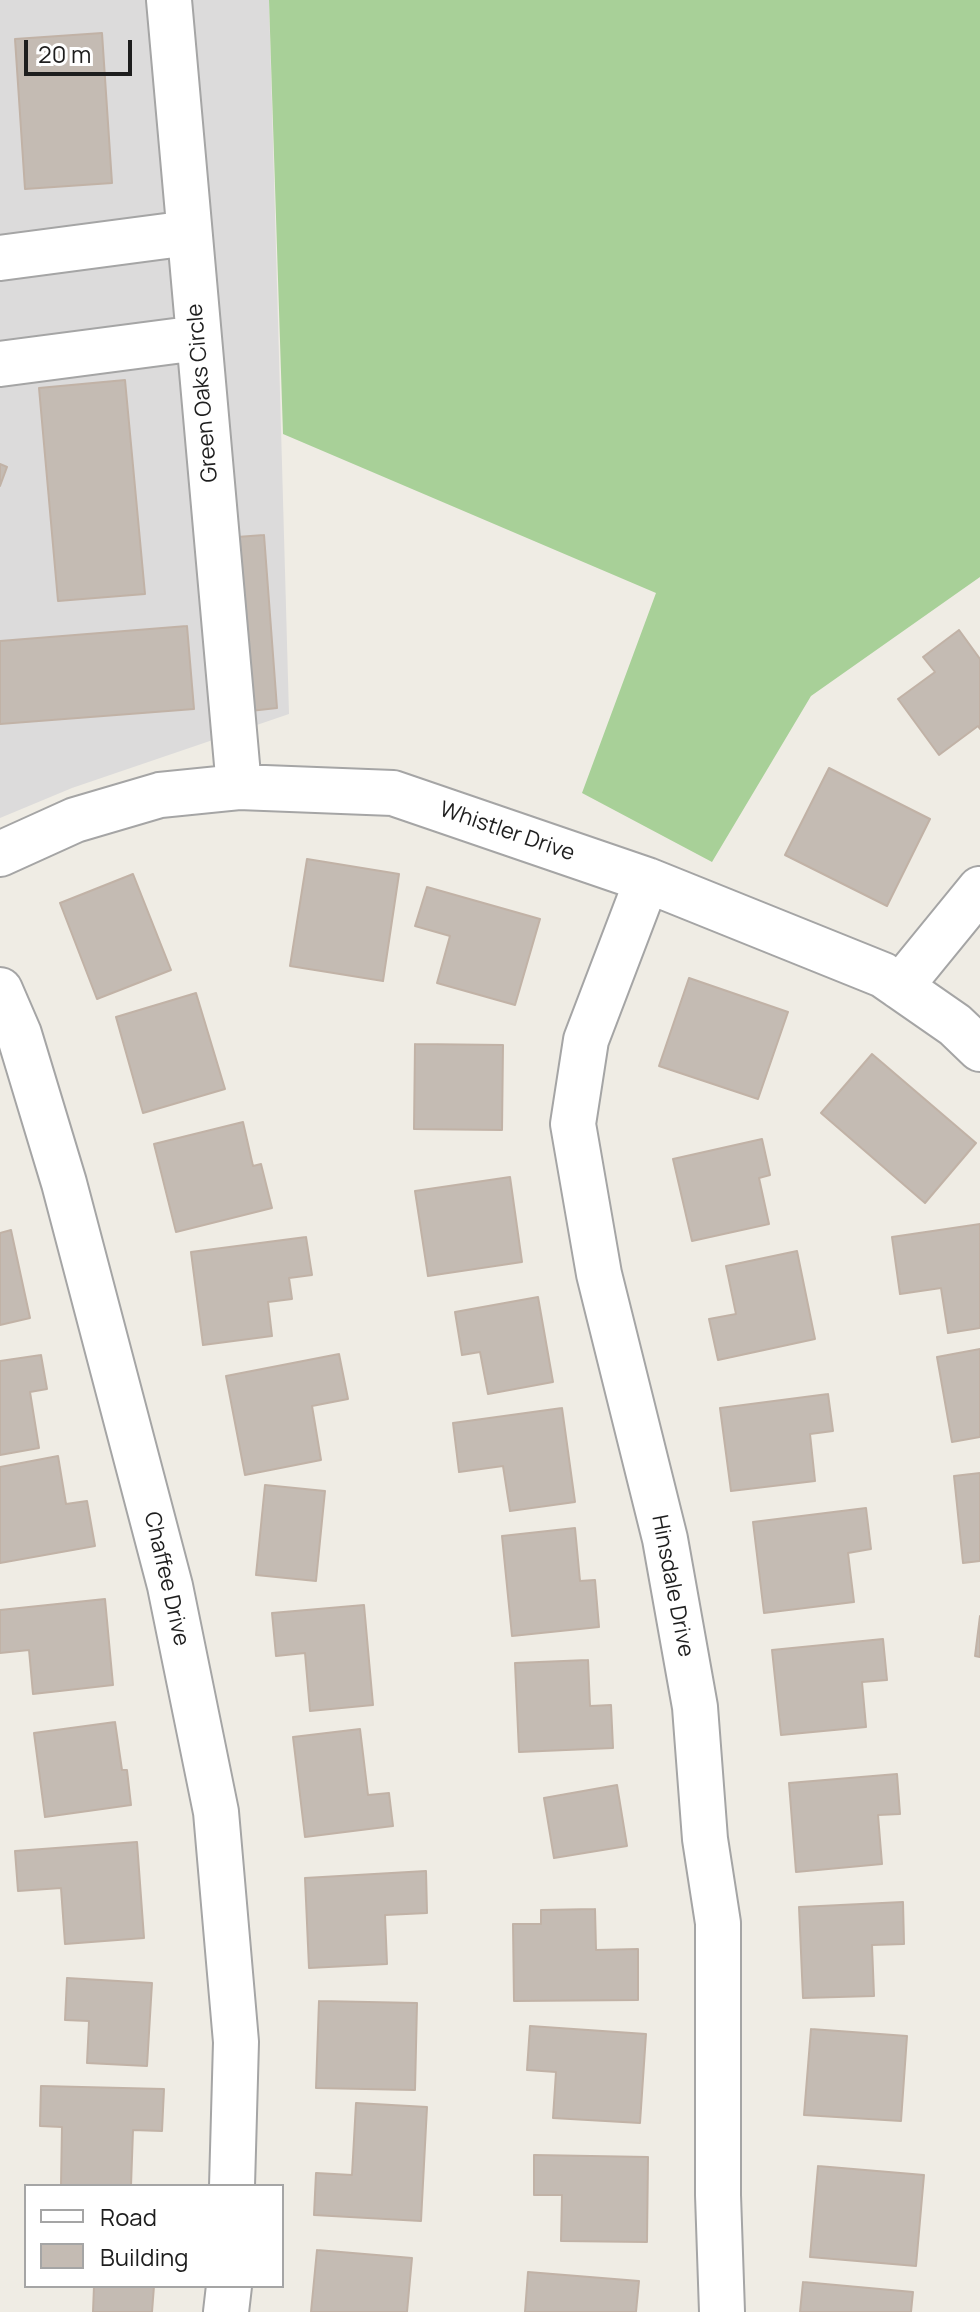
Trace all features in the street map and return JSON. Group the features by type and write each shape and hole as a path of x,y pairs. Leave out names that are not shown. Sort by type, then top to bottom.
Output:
{"street":[{"name":"Green Oaks Circle","path":"169,0 239,787"},
{"path":"0,258 189,233"},
{"path":"0,364 198,338"},
{"name":"Whistler Drive","path":"0,854 75,820 160,795 239,787 393,793 647,880 883,975 955,1025 980,1049"},
{"name":"Hinsdale Drive","path":"647,880 586,1040 573,1124 599,1274 665,1539 695,1707 705,1839 718,1923 718,2195 722,2312"},
{"path":"900,987 980,889"},
{"name":"Chaffee Drive","path":"0,990 19,1034 64,1183 162,1557 216,1812 236,2042 232,2184"},
{"path":"226,2312 229,2288"}],"shaded area":[{"path":"0,0 269,0 289,714 72,788 0,818"}],"green space":[{"path":"269,0 980,0 980,577 811,696 712,862 582,793 656,593 283,434"}],"building":[{"path":"102,33 112,183 25,189 15,39"},
{"path":"125,380 145,594 58,601 39,388"},
{"path":"0,464 7,467 0,486"},
{"path":"264,535 277,708 250,711 237,537"},
{"path":"187,626 194,709 0,724 0,641"},
{"path":"959,630 980,659 980,729 978,726 939,755 898,699 935,672 923,657"},
{"path":"829,768 930,819 887,906 785,855"},
{"path":"307,859 399,874 383,981 290,966"},
{"path":"133,874 171,970 97,999 60,903"},
{"path":"427,887 540,919 515,1005 437,983 450,936 415,926"},
{"path":"689,978 788,1012 758,1099 659,1066"},
{"path":"196,993 225,1089 143,1113 116,1017"},
{"path":"415,1044 503,1045 502,1130 414,1129"},
{"path":"872,1054 976,1143 925,1203 821,1113"},
{"path":"243,1122 253,1166 261,1164 272,1208 176,1232 154,1144"},
{"path":"762,1139 770,1175 759,1178 769,1224 692,1241 673,1159"},
{"path":"510,1177 522,1262 428,1276 415,1191"},
{"path":"980,1224 980,1328 948,1333 941,1288 900,1294 892,1237"},
{"path":"11,1230 30,1318 0,1325 0,1233"},
{"path":"306,1237 312,1275 289,1278 292,1299 268,1302 272,1336 203,1345 191,1252"},
{"path":"797,1251 815,1339 718,1360 709,1319 736,1314 726,1266"},
{"path":"538,1297 553,1382 488,1394 480,1352 462,1355 455,1312"},
{"path":"980,1349 980,1437 952,1442 937,1357"},
{"path":"339,1354 348,1399 312,1406 321,1460 245,1475 226,1376"},
{"path":"41,1355 47,1389 30,1392 39,1448 0,1455 0,1361"},
{"path":"828,1394 833,1431 810,1434 815,1481 731,1491 720,1408"},
{"path":"562,1408 575,1502 510,1511 503,1466 459,1472 453,1423"},
{"path":"58,1456 66,1504 87,1501 95,1546 0,1563 0,1467"},
{"path":"980,1473 980,1561 963,1563 954,1476"},
{"path":"265,1485 325,1491 316,1581 256,1575"},
{"path":"866,1508 871,1549 848,1553 854,1602 764,1613 753,1522"},
{"path":"575,1528 580,1581 595,1580 599,1627 512,1636 502,1536"},
{"path":"105,1599 113,1685 33,1694 29,1650 0,1653 0,1610"},
{"path":"364,1605 373,1705 310,1711 305,1653 276,1656 272,1613"},
{"path":"980,1616 980,1657 975,1656"},
{"path":"883,1639 887,1680 862,1682 866,1727 781,1735 772,1650"},
{"path":"588,1660 590,1706 611,1705 613,1748 519,1752 515,1663"},
{"path":"115,1722 122,1770 127,1770 131,1805 45,1817 34,1733"},
{"path":"360,1729 368,1795 389,1793 393,1826 305,1837 293,1737"},
{"path":"897,1774 900,1814 878,1815 882,1864 796,1872 789,1783"},
{"path":"617,1785 627,1846 554,1858 544,1798"},
{"path":"137,1842 144,1938 65,1944 61,1888 18,1891 15,1851"},
{"path":"426,1871 427,1913 385,1915 387,1964 309,1968 305,1878"},
{"path":"903,1902 904,1944 872,1945 874,1996 803,1998 799,1907"},
{"path":"595,1909 596,1950 638,1949 638,2000 514,2001 513,1924 541,1924 541,1910"},
{"path":"67,1978 152,1983 147,2066 87,2063 89,2021 65,2020"},
{"path":"319,2001 417,2003 415,2090 316,2088"},
{"path":"530,2026 646,2034 640,2123 553,2118 556,2072 527,2070"},
{"path":"811,2029 907,2036 901,2121 804,2115"},
{"path":"41,2086 164,2089 162,2131 133,2130 131,2184 61,2184 62,2127 40,2126"},
{"path":"356,2103 427,2107 421,2221 314,2215 316,2173 352,2175"},
{"path":"534,2155 648,2157 647,2242 561,2241 562,2195 534,2195"},
{"path":"818,2166 924,2175 916,2266 810,2257"},
{"path":"317,2250 412,2258 407,2312 311,2312"},
{"path":"528,2272 639,2281 636,2312 525,2312"},
{"path":"803,2282 913,2292 911,2312 800,2312"},
{"path":"94,2288 154,2288 152,2312 93,2312"}]}
